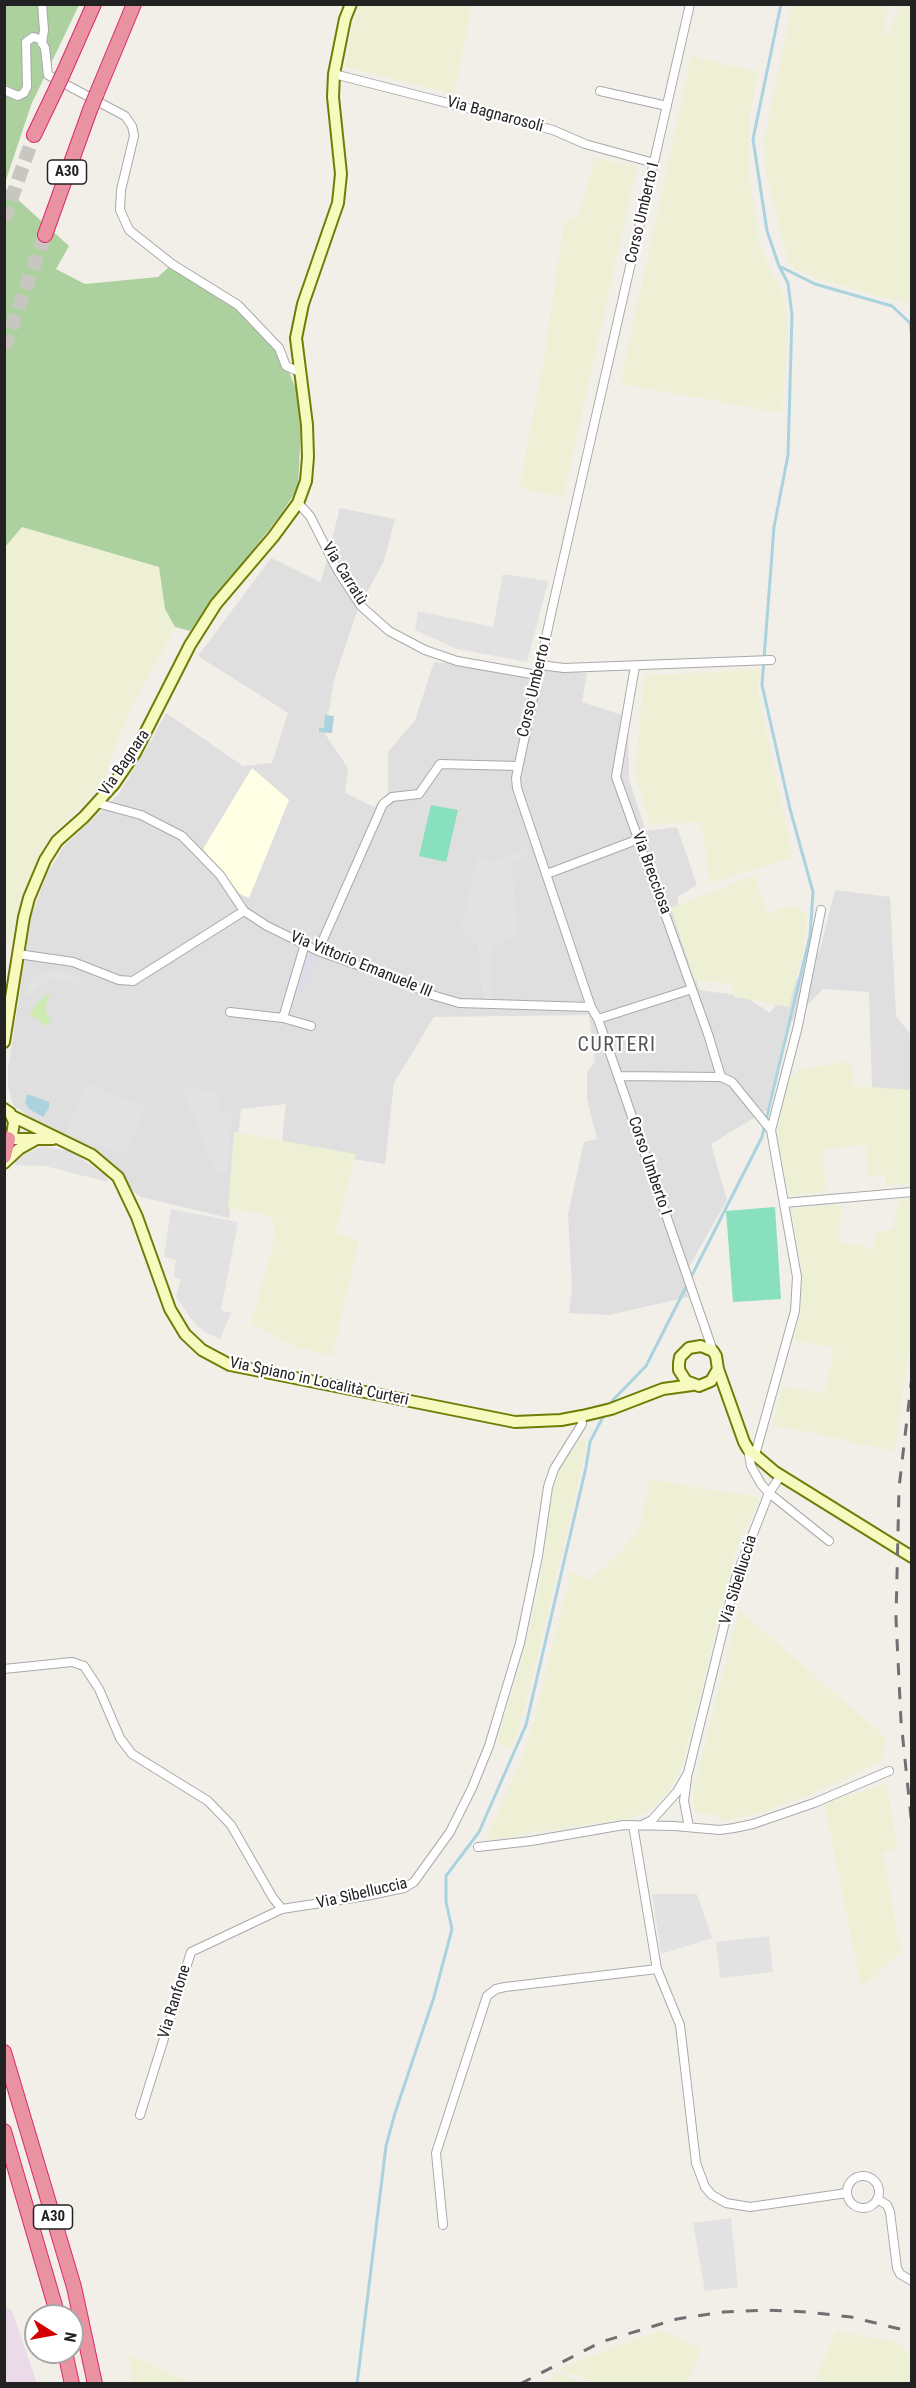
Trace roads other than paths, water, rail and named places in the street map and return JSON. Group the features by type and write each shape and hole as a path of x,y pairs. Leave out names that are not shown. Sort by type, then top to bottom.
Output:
{"highway":[{"path":"34,135 94,4"},
{"name":"A30","path":"45,235 90,110 134,4"},
{"path":"4,1156 6,1140"},
{"name":"A30","path":"4,2052 74,2288 94,2384"},
{"name":"A30","path":"4,2132 54,2304"},
{"path":"68,2364 72,2384"}],"main road":[{"name":"Via Bagnara","path":"4,1042 29,898 45,861 57,841 97,804 114,784 135,753 190,645 216,604 266,546 297,503 306,481 307,425 297,338 299,318 338,203 341,174 333,97 334,74 345,19 351,4"},
{"name":"Via Spiano in Località Curteri","path":"7,1109 58,1139 92,1155 118,1177 137,1217 170,1309 180,1326 202,1350 230,1365 515,1422 561,1420 581,1416 611,1409 663,1389 692,1385"},
{"path":"6,1140 14,1129 7,1109"},
{"path":"4,1163 19,1149 39,1138"},
{"name":"Via Spiano in Località Curteri","path":"6,1140 58,1139"},
{"path":"718,1369 711,1381 692,1385 686,1381 679,1370 680,1357 689,1348 695,1346 712,1351 744,1442 752,1452 781,1475 912,1557"},
{"name":"Via Spiano in Località Curteri","path":"663,1389 679,1370"},
{"path":"705,1384 728,1396"}],"street":[{"path":"42,4 44,30 42,42 48,75 125,116 132,126 134,136 121,190 120,210 129,230 172,264 238,305 279,348 286,366 300,372"},
{"name":"Corso Umberto I","path":"690,4 517,766 518,788 591,1007 618,1076 712,1351"},
{"path":"4,90 18,96 24,93 27,87 26,42 33,37 42,42"},
{"name":"Via Bagnarosoli","path":"334,74 553,130 585,144 654,163"},
{"path":"600,91 667,106"},
{"name":"Via Carratù","path":"297,503 310,516 338,571 360,606 389,631 425,650 457,661 537,675"},
{"path":"540,664 564,668 771,660"},
{"name":"Via Brecciosa","path":"635,666 616,777 721,1077"},
{"path":"318,951 387,801 392,797 419,794 440,764 517,766"},
{"path":"18,954 73,962 119,980 133,981 244,911 220,875 182,836 141,815 97,804"},
{"path":"547,874 639,839"},
{"path":"821,910 798,1026 770,1128 797,1277 795,1311 752,1452 751,1466 758,1480 769,1493 829,1541"},
{"name":"Via Vittorio Emanuele III","path":"244,911 267,926 318,951 384,974 432,995 459,1003 591,1007"},
{"path":"283,1018 304,944"},
{"path":"597,1019 692,989"},
{"path":"230,1012 283,1018 311,1026"},
{"path":"618,1076 721,1077 732,1082 770,1128"},
{"path":"784,1203 912,1192"},
{"path":"695,1346 704,1327"},
{"name":"Via Sibelluccia","path":"282,1909 404,1888 414,1882 450,1832 472,1788 500,1716 530,1597 548,1487 554,1469 582,1424 581,1416"},
{"name":"Via Sibelluccia","path":"689,1827 684,1801 688,1773 736,1577 769,1493 781,1475"},
{"path":"4,1669 72,1662 84,1666 99,1689 120,1738 132,1754 208,1801 231,1825 273,1898 282,1909"},
{"name":"Via Sibelluccia","path":"636,1825 720,1830 753,1824 814,1803 889,1771"},
{"name":"Via Sibelluccia","path":"478,1847 636,1825 652,1820 677,1792 688,1773"},
{"path":"636,1825 657,1969 680,2025 696,2163 705,2187 712,2195 726,2203 750,2206 847,2193"},
{"name":"Via Ranfone","path":"140,2115 191,1952 282,1909"},
{"path":"443,2225 436,2153 490,1992 527,1984 657,1969"},
{"path":"858,2176 863,2176 877,2184 879,2194 870,2206 860,2208 851,2203 847,2193 849,2183 858,2176"},
{"path":"877,2199 887,2205 891,2212 897,2268 900,2274 912,2281"}],"water":[{"path":"325,715 334,716 332,733 319,732 319,728 324,728"},
{"path":"27,1094 49,1102 49,1108 43,1117 29,1109 25,1102"}],"waterway":[{"path":"781,4 753,139 767,231 779,266 815,284 892,306 910,323 912,338"},
{"path":"608,1407 646,1366 762,1137 810,936 813,892 790,809 762,685 774,527 788,455 792,315 788,283 779,266"},
{"path":"357,2384 386,2146 434,1997 452,1929 446,1902 446,1876 479,1832 526,1725 590,1442 605,1413"}],"tunnel":[{"path":"4,220 34,135"},
{"path":"4,348 45,235"}],"railway":[{"path":"912,1376 899,1488 896,1619 901,1721 912,1827"},
{"path":"520,2384 601,2342 677,2319 723,2312 767,2310 807,2312 851,2317 912,2332"}],"district":[{"name":"CURTERI","path":"617,1046"}]}
